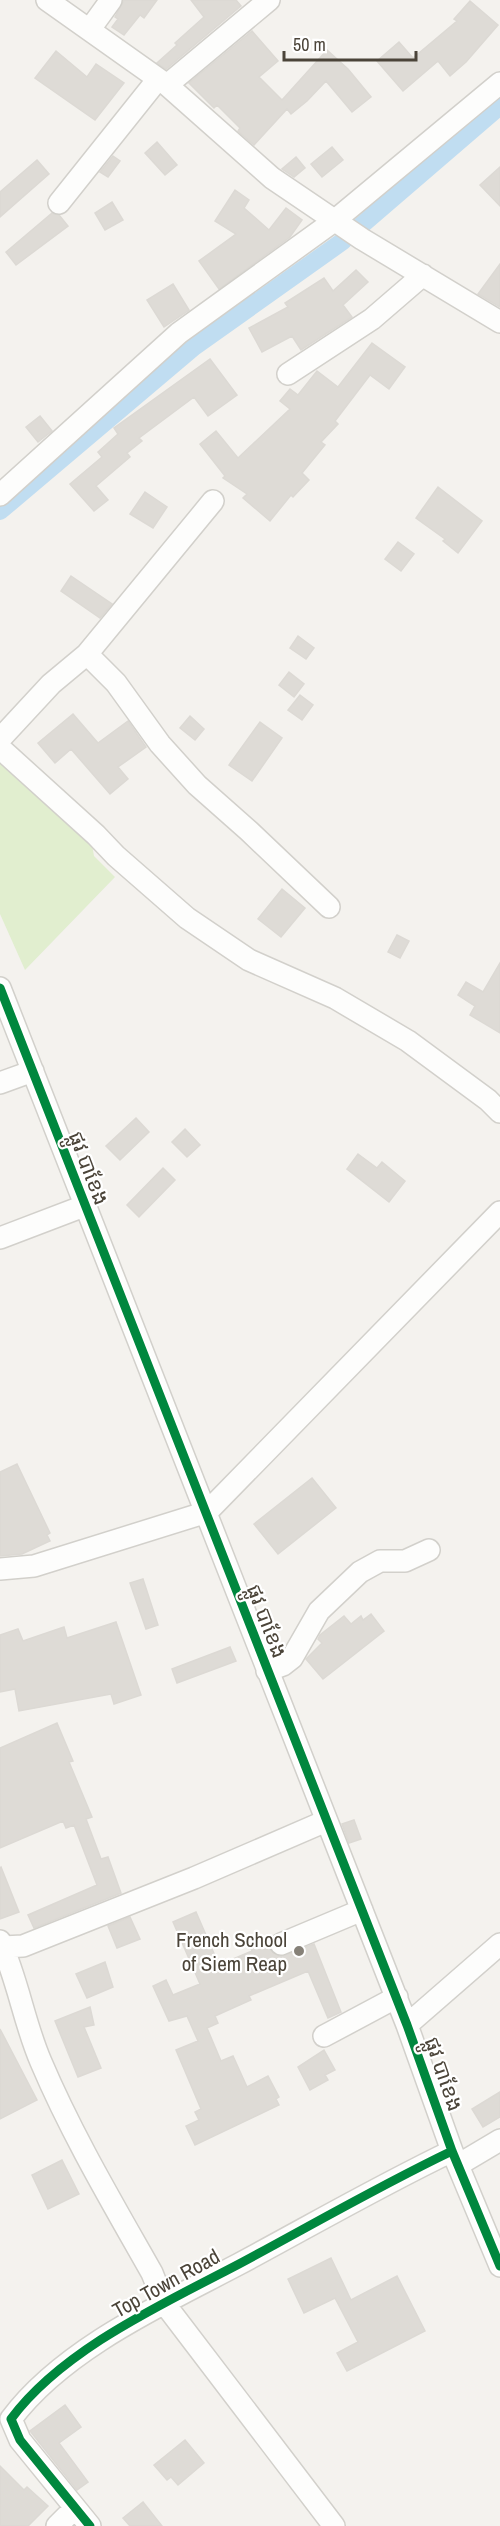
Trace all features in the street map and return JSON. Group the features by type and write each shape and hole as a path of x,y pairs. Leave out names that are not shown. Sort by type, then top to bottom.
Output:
{"street":[{"path":"47,0 162,82 272,178 347,229 500,322"},
{"path":"90,29 111,0"},
{"path":"59,203 162,82 269,0"},
{"path":"0,495 179,333 347,229 500,83"},
{"path":"288,374 372,319 423,275"},
{"path":"0,739 51,684 87,654 213,501"},
{"path":"87,654 116,683 160,744 197,784 329,908"},
{"path":"0,748 116,856 187,918 249,960 335,998 408,1041 488,1100 500,1112"},
{"name":"ផ្លូវ បាខែង","path":"0,988 397,1998 455,2158 500,2266"},
{"path":"0,1083 33,1071"},
{"path":"0,1238 84,1206"},
{"path":"0,1569 34,1566 207,1512 500,1212"},
{"path":"267,1671 283,1665 292,1658 319,1611 360,1572 380,1561 405,1561 429,1550"},
{"path":"326,1821 194,1878 23,1946 2,1944 39,2059 56,2096 152,2273 164,2303 334,2526"},
{"path":"281,1944 362,1910"},
{"path":"407,2025 500,1944"},
{"path":"324,2036 397,1998"},
{"name":"Top Town Road","path":"75,2508 20,2440 11,2419 25,2401 59,2371 134,2319 400,2176 500,2140"},
{"path":"57,2526 75,2508 90,2526"}],"green space":[{"path":"0,756 91,839 94,856 115,877 25,970 0,914"}],"building":[{"path":"124,0 157,0 144,18 140,15 124,35 112,27 118,19 115,17"},
{"path":"191,0 236,0 241,6 166,69 157,63 204,17"},
{"path":"470,1 498,25 466,62 450,76 438,61 403,91 377,61 399,42 413,58 457,21 454,19"},
{"path":"252,31 278,61 259,77 282,100 327,50 348,69 371,97 352,112 326,81 291,114 287,109 254,145 238,131 240,128 217,105 214,108 189,83"},
{"path":"56,51 87,77 96,64 124,83 95,120 35,78"},
{"path":"157,142 177,165 165,175 145,153"},
{"path":"332,147 343,160 322,177 311,164"},
{"path":"113,156 120,161 108,177 100,172"},
{"path":"296,157 305,168 294,177 282,169"},
{"path":"37,160 49,174 0,217 0,192"},
{"path":"500,167 500,206 480,185"},
{"path":"235,190 249,200 244,208 269,230 286,208 302,220 290,237 219,289 199,261 236,234 215,221"},
{"path":"112,202 123,220 105,230 95,213"},
{"path":"52,213 59,215 68,226 16,265 6,252"},
{"path":"500,264 500,307 478,294"},
{"path":"356,270 368,282 343,305 352,317 301,350 292,336 262,352 249,328 288,307 285,303 324,278 333,291"},
{"path":"173,284 189,310 164,327 147,300"},
{"path":"372,343 405,367 389,389 370,375 335,421 338,424 321,442 325,445 302,473 309,480 293,497 291,495 270,521 243,498 247,494 223,478 225,476 200,444 216,431 238,458 290,409 280,401 290,389 298,395 317,371 338,387"},
{"path":"210,359 237,395 208,416 194,397 139,438 142,441 127,453 130,457 96,486 108,500 94,511 70,484 102,457 98,452 118,434 114,428"},
{"path":"40,416 52,431 38,442 26,427"},
{"path":"438,487 482,521 458,553 443,541 445,539 416,518"},
{"path":"145,492 167,507 153,528 130,514"},
{"path":"398,542 414,554 401,571 385,559"},
{"path":"71,576 112,604 100,618 61,591"},
{"path":"298,636 314,648 306,659 290,648"},
{"path":"289,672 304,684 294,697 279,685"},
{"path":"300,695 313,705 302,720 288,710"},
{"path":"73,714 98,743 128,721 146,747 118,767 128,779 110,794 71,749 55,763 38,743"},
{"path":"190,716 204,729 195,740 180,728"},
{"path":"260,722 282,738 252,781 229,765"},
{"path":"282,889 305,908 281,937 258,919"},
{"path":"397,935 409,941 400,958 388,952"},
{"path":"500,963 500,1033 470,1015 475,1006 458,995 466,982 483,992"},
{"path":"136,1118 149,1132 120,1160 106,1146"},
{"path":"185,1129 200,1145 187,1157 172,1142"},
{"path":"358,1154 377,1168 382,1162 405,1181 389,1202 347,1169"},
{"path":"163,1168 175,1180 139,1217 127,1205"},
{"path":"17,1464 50,1533 47,1535 50,1541 22,1554 0,1556 0,1472"},
{"path":"312,1478 336,1508 278,1554 254,1524"},
{"path":"143,1579 158,1625 146,1629 130,1583"},
{"path":"371,1614 384,1631 323,1679 306,1659 322,1643 318,1639 320,1635 344,1616 351,1624 361,1616 363,1620"},
{"path":"116,1622 141,1695 114,1704 111,1694 19,1711 15,1689 0,1692 0,1635 18,1629 23,1641 64,1627 67,1638"},
{"path":"230,1647 236,1661 177,1683 172,1669"},
{"path":"57,1723 73,1761 69,1762 92,1817 86,1819 101,1859 108,1857 121,1893 34,1928 28,1915 97,1885 74,1825 66,1828 63,1821 0,1848 0,1748"},
{"path":"354,1820 361,1839 349,1843 342,1824"},
{"path":"0,1868 19,1912 0,1919"},
{"path":"196,1912 219,1965 269,1941 270,1949 280,1957 314,1944 341,2012 328,2018 308,1971 249,1996 251,2000 215,2016 218,2023 207,2028 221,2061 233,2056 247,2087 268,2076 279,2097 276,2099 279,2105 195,2145 186,2126 199,2120 195,2112 201,2109 176,2050 198,2041 187,2016 169,2021 153,1986 166,1980 173,1995 200,1984 173,1922"},
{"path":"130,1917 140,1939 117,1948 108,1926"},
{"path":"105,1962 113,1987 87,1998 76,1974"},
{"path":"90,2007 94,2025 84,2027 101,2068 78,2077 55,2021"},
{"path":"0,2029 37,2100 0,2119"},
{"path":"324,2050 335,2070 325,2075 328,2080 310,2090 298,2067"},
{"path":"500,2092 500,2117 483,2127 472,2109"},
{"path":"62,2160 79,2194 48,2209 32,2175"},
{"path":"331,2258 351,2300 397,2276 425,2331 347,2371 337,2353 358,2342 335,2298 304,2313 288,2279"},
{"path":"65,2405 81,2427 59,2443 88,2482 77,2490 30,2431"},
{"path":"185,2440 204,2463 178,2485 171,2477 167,2480 154,2465"},
{"path":"0,2466 24,2490 27,2487 48,2506 28,2526 0,2526"},
{"path":"143,2502 162,2526 130,2526 123,2518"}],"waterway":[{"path":"357,229 500,106"},
{"path":"0,511 194,347 343,241"}],"cycle path":[{"path":"0,988 407,2025 452,2151 500,2266"},
{"path":"90,2526 20,2440 11,2419 33,2394 86,2350 147,2312 452,2151"}],"place":[{"name":"French School of Siem Reap","path":"299,1951"}]}
